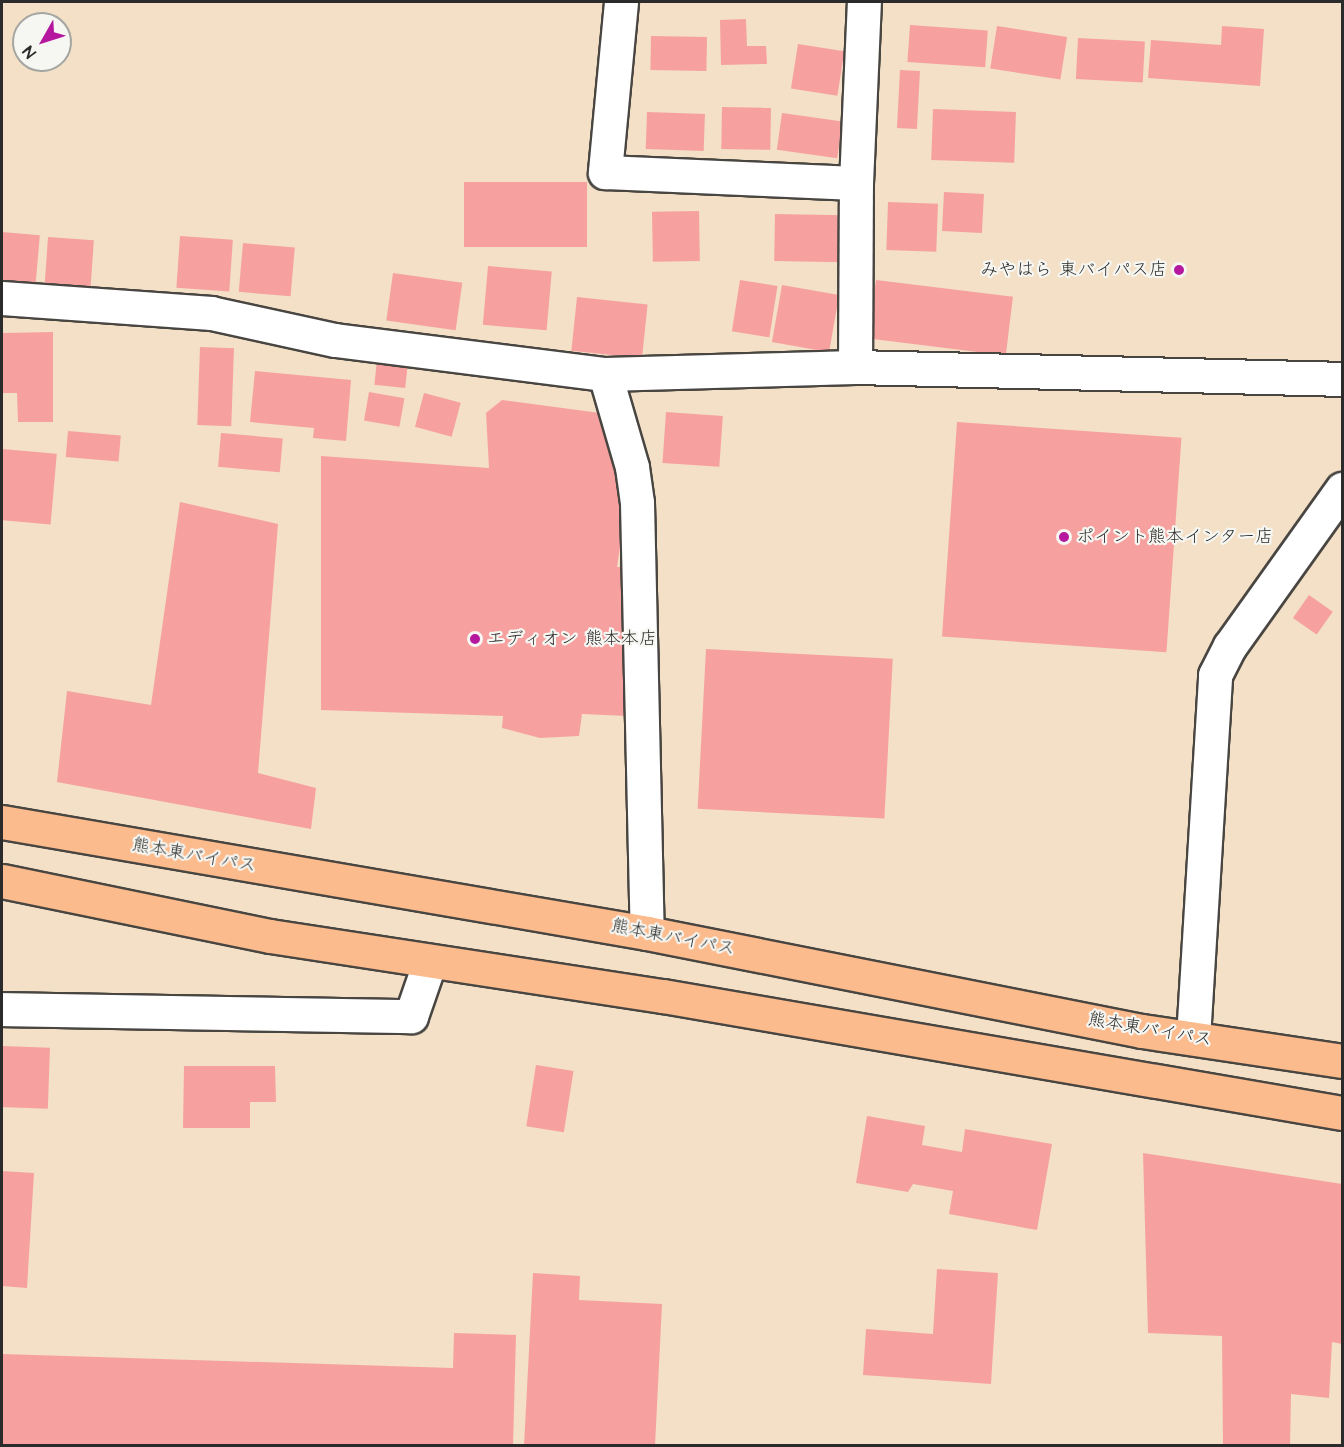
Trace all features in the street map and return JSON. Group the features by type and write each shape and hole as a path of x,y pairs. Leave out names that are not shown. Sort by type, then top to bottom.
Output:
{"highway":[{"name":"熊本東バイパス","path":"2,822 647,933 1193,1038 1342,1061"},
{"path":"2,881 270,936 675,998 1342,1113"}],"street":[{"path":"621,2 605,172 856,183"},
{"path":"855,367 856,183 864,2"},
{"path":"2,298 211,313 335,340 605,374 855,367 1342,379"},
{"path":"605,374 632,467 637,503 647,933"},
{"path":"1193,1038 1215,675 1230,646 1342,489"},
{"path":"2,1009 411,1016 430,961"}],"building":[{"path":"746,19 747,46 766,46 767,64 721,65 720,20"},
{"path":"910,25 988,30 985,67 907,62"},
{"path":"997,26 1067,37 1060,80 990,68"},
{"path":"1222,26 1264,29 1260,86 1148,78 1151,40 1221,45"},
{"path":"651,36 707,37 706,71 650,70"},
{"path":"1078,38 1145,42 1143,82 1076,79"},
{"path":"798,44 844,51 837,96 791,88"},
{"path":"900,70 920,71 917,129 897,128"},
{"path":"722,107 771,108 770,150 721,149"},
{"path":"933,109 1016,112 1014,163 931,160"},
{"path":"647,112 705,114 704,151 646,149"},
{"path":"782,113 842,121 837,158 777,150"},
{"path":"464,182 587,182 587,247 464,247"},
{"path":"944,192 984,194 982,233 942,231"},
{"path":"888,202 938,204 936,252 886,250"},
{"path":"699,211 700,261 653,262 652,212"},
{"path":"775,214 843,215 842,262 774,261"},
{"path":"2,232 40,235 35,293 2,290"},
{"path":"180,236 233,240 229,292 176,288"},
{"path":"48,237 94,240 90,293 44,290"},
{"path":"243,243 295,248 291,296 239,292"},
{"path":"488,266 552,272 547,330 483,325"},
{"path":"393,273 462,283 456,330 386,321"},
{"path":"740,280 778,286 769,337 732,331"},
{"path":"876,280 1013,297 1006,355 869,339"},
{"path":"782,285 839,295 829,352 772,342"},
{"path":"577,297 648,304 642,358 571,351"},
{"path":"53,332 53,422 18,422 17,393 2,393 2,333"},
{"path":"200,347 234,348 231,426 197,425"},
{"path":"377,360 408,363 405,388 374,385"},
{"path":"255,371 351,380 346,441 313,438 314,428 250,422"},
{"path":"369,392 404,398 399,427 364,421"},
{"path":"424,393 461,403 452,437 415,427"},
{"name":"エディオン 熊本本店","path":"502,400 600,413 628,495 617,567 630,567 627,716 582,714 579,736 540,738 502,728 503,716 321,710 321,456 489,468 486,413"},
{"path":"666,412 723,416 719,467 662,463"},
{"name":"ポイント熊本インター店","path":"957,422 1181,438 1166,652 942,636"},
{"path":"68,431 121,436 119,462 66,457"},
{"path":"221,433 283,438 280,472 218,467"},
{"path":"2,449 57,454 51,525 2,520"},
{"path":"180,502 278,524 258,773 316,788 311,829 57,782 67,691 151,705"},
{"path":"1309,595 1333,612 1317,635 1293,618"},
{"path":"706,649 893,659 884,819 698,809"},
{"path":"2,1046 50,1048 48,1109 2,1107"},
{"path":"536,1065 574,1071 564,1132 526,1126"},
{"path":"184,1066 275,1066 276,1102 250,1102 250,1128 183,1128"},
{"path":"867,1116 925,1126 922,1145 962,1152 965,1129 1052,1144 1037,1230 949,1214 953,1191 913,1184 908,1192 856,1183"},
{"path":"1143,1153 1342,1184 1342,1344 1332,1342 1329,1398 1291,1394 1290,1446 1223,1446 1222,1336 1148,1333"},
{"path":"2,1171 34,1173 27,1288 2,1286"},
{"path":"937,1269 998,1273 991,1384 863,1375 866,1329 933,1334"},
{"path":"533,1273 580,1276 579,1300 662,1304 655,1446 524,1446"},
{"path":"454,1333 516,1335 513,1446 2,1446 2,1354 453,1368"}],"place":[{"name":"みやはら 東バイパス店","path":"1179,270"},
{"name":"ポイント熊本インター店","path":"1064,537"},
{"name":"エディオン 熊本本店","path":"475,639"}]}
